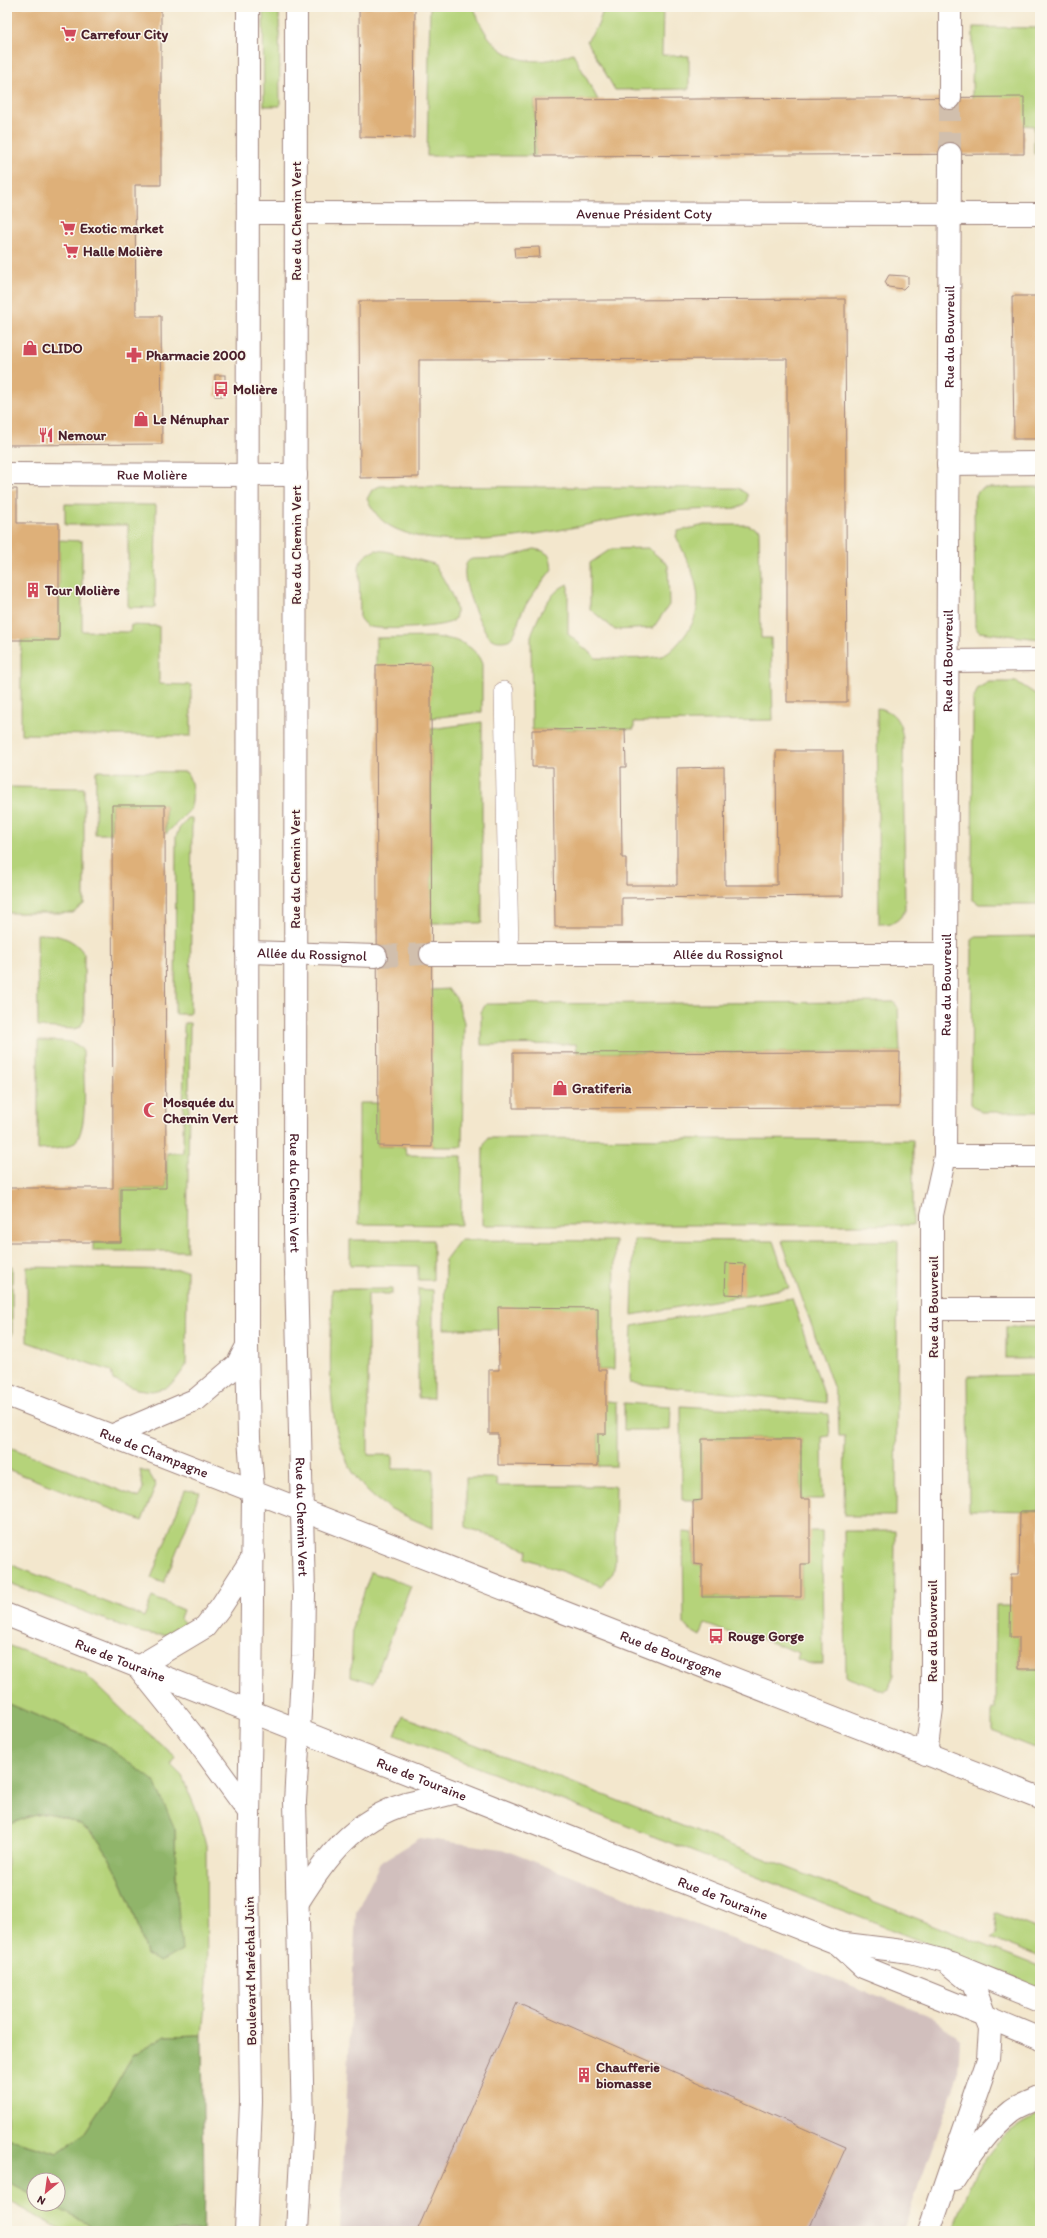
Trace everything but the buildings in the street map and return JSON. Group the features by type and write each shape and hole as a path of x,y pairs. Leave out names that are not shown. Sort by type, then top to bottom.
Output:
{"main road":[{"path":"248,7 247,1346 249,1438 253,1490 251,1711"},
{"name":"Rue du Chemin Vert","path":"296,7 295,1232 304,1656 299,1730"},
{"path":"950,7 950,98"},
{"name":"Rue du Bouvreuil","path":"926,1754 932,1708 932,1215 946,1156 950,154"},
{"name":"Avenue Président Coty","path":"248,213 1040,214"},
{"path":"948,464 1040,463"},
{"name":"Rue Molière","path":"7,474 296,475"},
{"path":"948,661 1040,660"},
{"name":"Allée du Rossignol","path":"247,952 376,956"},
{"name":"Allée du Rossignol","path":"431,954 946,954"},
{"path":"946,1156 1040,1156"},
{"path":"933,1310 1040,1309"},
{"path":"111,1436 197,1399 237,1365 247,1346"},
{"name":"Rue de Champagne","path":"7,1395 302,1509"},
{"name":"Rue de Bourgogne","path":"302,1509 1040,1798"},
{"path":"249,1812 195,1738 138,1667 205,1627 222,1605 253,1557"},
{"name":"Rue de Touraine","path":"7,1615 838,1943 911,1952 945,1961 1040,2000"},
{"name":"Boulevard Maréchal Juin","path":"246,2231 251,2102 249,1812 251,1711"},
{"path":"297,2231 303,2121 295,1792 299,1730"},
{"path":"298,1902 330,1855 354,1830 373,1818 392,1810 456,1792"},
{"name":"Rue de Touraine","path":"838,1943 863,1967 1040,2039"},
{"name":"Rue de Touraine","path":"945,1961 973,1984 985,2016"},
{"path":"931,2225 988,2059 990,2029 985,2016"},
{"path":"931,2225 975,2149 993,2128 1013,2110 1040,2097"}],"lane":[{"path":"504,691 509,953"}],"shaded area":[{"name":"Chaufferie biomasse","path":"420,1838 502,1849 932,2017 960,2039 958,2075 903,2231 340,2231 356,1912 380,1863"}],"green space":[{"path":"263,7 279,7 280,106 264,106"},
{"path":"430,7 474,7 489,38 499,48 511,56 525,60 539,61 573,53 598,100 535,100 536,156 427,156"},
{"path":"604,7 663,7 662,55 689,56 689,89 615,90 587,41 598,25"},
{"path":"973,27 1040,28 1040,154 1034,154 1034,126 1024,125 972,98"},
{"path":"380,486 738,488 747,494 747,499 746,502 738,508 658,512 516,537 480,540 447,540 416,536 390,526 379,518 367,499 372,490"},
{"path":"1040,487 1040,639 979,632 975,627 975,496 984,488"},
{"path":"65,504 156,505 155,608 128,607 128,525 65,525"},
{"path":"705,525 748,525 759,530 761,638 771,638 773,720 634,722 634,729 532,730 531,636 540,614 555,593 568,584 568,634 596,658 637,658 664,655 674,648 690,628 696,615 698,602 697,589 693,576 676,536 678,531"},
{"path":"59,540 82,541 82,631 130,632 131,625 159,626 159,684 191,685 191,736 21,734 21,640 59,640"},
{"path":"648,548 668,565 669,605 653,628 615,630 590,609 590,563 611,549"},
{"path":"534,549 543,551 550,556 552,569 524,608 515,632 511,638 505,641 494,640 489,637 484,629 469,595 465,571 467,563 472,559 506,558"},
{"path":"376,550 434,564 446,583 456,608 454,620 449,623 439,625 412,628 373,628 365,625 360,619 359,566 365,556"},
{"path":"431,637 454,640 468,646 474,651 482,664 482,712 431,718 376,665 376,638"},
{"path":"989,682 1017,682 1040,697 1040,904 979,904 972,899 973,700 978,688"},
{"path":"877,708 893,714 901,728 903,739 905,911 900,918 894,922 884,924 879,924"},
{"path":"482,722 482,923 431,923 431,729"},
{"path":"96,771 186,772 190,780 192,790 190,810 166,834 165,805 112,805 111,834 95,834"},
{"path":"7,787 84,788 84,904 73,913 7,913"},
{"path":"188,818 192,818 190,1014 175,1014 176,837 179,829"},
{"path":"37,934 57,936 69,940 80,948 84,954 84,1020 80,1027 74,1029 38,1027"},
{"path":"1040,936 1040,1112 981,1112 971,1104 972,940 976,937"},
{"path":"449,989 456,998 464,1022 462,1147 432,1147 431,990"},
{"path":"894,1002 898,1008 900,1052 577,1053 576,1044 481,1045 481,1012 486,1004"},
{"path":"184,1023 190,1023 187,1251 93,1251 93,1242 121,1242 121,1188 166,1188 167,1153 183,1153"},
{"path":"38,1041 70,1042 80,1047 83,1052 84,1114 82,1126 79,1136 74,1143 62,1148 38,1150"},
{"path":"359,1103 378,1103 378,1146 405,1147 406,1155 462,1156 461,1225 359,1224"},
{"path":"488,1138 913,1140 913,1225 482,1225 483,1147"},
{"path":"350,1240 433,1240 433,1280 418,1280 418,1266 350,1265"},
{"path":"460,1240 615,1241 614,1370 598,1370 598,1309 498,1329 444,1329 445,1260"},
{"path":"634,1240 773,1241 789,1288 632,1315"},
{"path":"782,1241 898,1241 896,1516 844,1516 845,1436 839,1436 838,1401"},
{"path":"7,1266 12,1266 12,1336 7,1334"},
{"path":"27,1267 187,1270 186,1366 175,1381 165,1388 152,1391 137,1389 113,1380 111,1371 27,1342"},
{"path":"332,1289 392,1289 392,1294 368,1294 368,1455 392,1455 392,1469 433,1469 433,1528 381,1503 367,1491 352,1470 341,1447 335,1421 330,1368"},
{"path":"418,1289 433,1290 433,1398 418,1398"},
{"path":"792,1298 827,1403 630,1383 632,1326"},
{"path":"1006,1327 1040,1327 1040,1359 1006,1359"},
{"path":"1040,1375 1040,1511 969,1510 968,1376"},
{"path":"606,1401 616,1402 616,1466 598,1466 598,1434"},
{"path":"624,1403 671,1406 670,1430 624,1430"},
{"path":"681,1406 828,1414 830,1436 822,1437 823,1499 801,1499 801,1439 702,1439 702,1500 682,1500"},
{"path":"7,1446 139,1498 143,1488 140,1470 149,1473 156,1485 142,1521 7,1469"},
{"path":"466,1478 496,1478 497,1486 616,1486 615,1564 613,1573 601,1586 525,1558 528,1550 466,1527"},
{"path":"185,1490 200,1492 164,1583 151,1578"},
{"path":"809,1531 822,1531 823,1664 811,1664 797,1659 799,1653 741,1631 738,1636 705,1624 700,1636 688,1629 684,1624 683,1532 693,1533 694,1564 702,1565 703,1597 801,1597 801,1564"},
{"path":"844,1531 895,1531 894,1676 888,1689 884,1691 846,1677"},
{"path":"7,1563 144,1617 152,1597 183,1610 180,1618 188,1627 182,1631 169,1635 155,1635 135,1631 7,1582"},
{"path":"371,1572 411,1586 373,1683 351,1676 353,1624"},
{"path":"996,1605 1011,1605 1019,1637 1019,1669 1040,1669 1040,1750 992,1731 992,1709 995,1709"},
{"path":"7,1645 85,1674 131,1718 176,1757 171,1765 182,1776 199,1817 206,1845 207,1984 202,2035 165,2036 133,2055 109,2096 83,2135 57,2153 7,2138 7,2060 13,2054 7,2048 7,1825 32,1816 45,1814 67,1819 88,1829 106,1851 127,1895 146,1955 176,1883 175,1829 104,1744 7,1703"},
{"path":"7,1703 104,1744 154,1781 175,1829 176,1883 182,1951 160,1962 146,1955 127,1895 106,1851 88,1829 67,1819 45,1814 32,1816 7,1825"},
{"path":"403,1716 1040,1967 1040,1988 395,1735"},
{"path":"994,1912 1040,1930 1040,1957 991,1938 997,1934"},
{"path":"202,2035 204,2186 203,2231 101,2231 65,2212 66,2172 26,2172 26,2192 7,2182 7,2138 57,2153 83,2135 109,2096 133,2055 165,2036"},
{"path":"1040,2114 1040,2231 953,2231 975,2177 993,2148 1005,2136 1021,2124"},
{"path":"7,2182 26,2192 26,2210 7,2200"},
{"path":"29,2212 65,2212 101,2231 64,2231"}],"tunnel":[{"path":"950,98 950,154"},
{"path":"376,956 431,954"}],"place":[{"name":"Carrefour City","path":"69,34"},
{"name":"Exotic market","path":"68,228"},
{"name":"Halle Molière","path":"71,251"},
{"name":"CLIDO","path":"30,348"},
{"name":"Pharmacie 2000","path":"134,355"},
{"name":"Molière","path":"221,389"},
{"name":"Le Nénuphar","path":"141,419"},
{"name":"Nemour","path":"46,435"},
{"name":"Tour Molière","path":"33,590"},
{"name":"Gratiferia","path":"560,1088"},
{"name":"Mosquée du Chemin Vert","path":"151,1110"},
{"name":"Rouge Gorge","path":"716,1636"},
{"name":"Chaufferie biomasse","path":"584,2075"}]}
